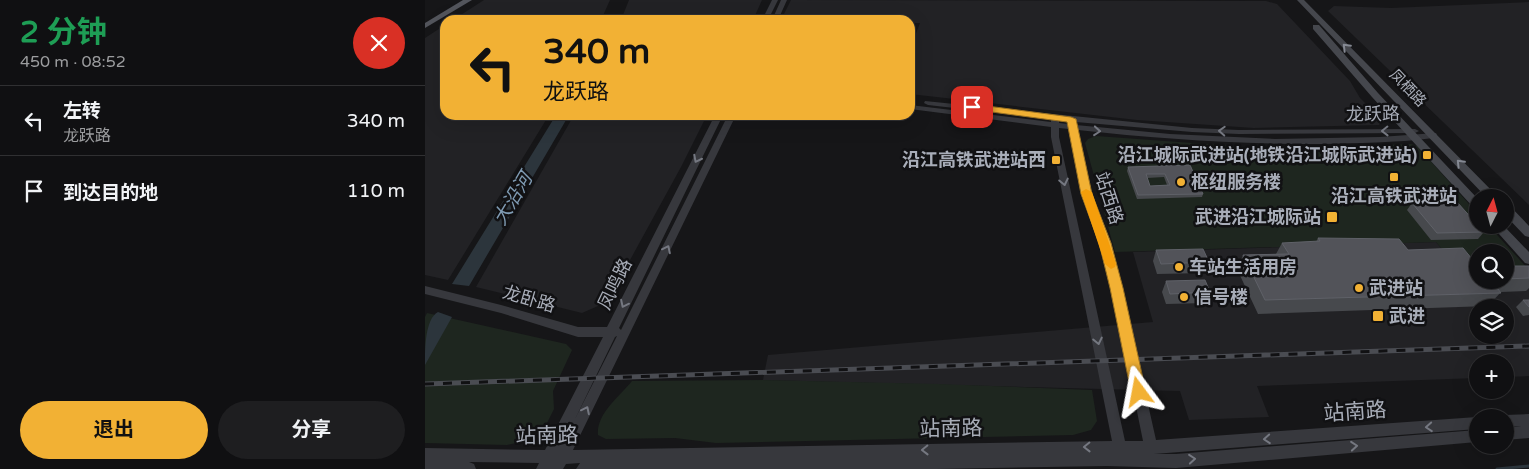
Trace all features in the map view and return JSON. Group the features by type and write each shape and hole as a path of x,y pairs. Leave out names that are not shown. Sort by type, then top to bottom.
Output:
{"main road":[{"path":"425,20 458,0"},
{"path":"443,15 468,0"},
{"name":"凤栖路","path":"1291,0 1469,195"},
{"name":"凤栖路","path":"1300,0 1485,189"},
{"path":"425,26 440,17"},
{"path":"1514,217 1529,233"},
{"path":"1505,234 1529,260"}],"street":[{"path":"768,15 775,0"},
{"path":"777,15 784,0"},
{"name":"龙跃路","path":"915,103 1177,138 1253,141 1416,138 1433,135"},
{"name":"龙跃路","path":"915,108 1056,122"},
{"name":"凤鸣路","path":"553,463 611,332 717,120"},
{"name":"凤鸣路","path":"553,463 639,307 730,120"},
{"path":"1056,122 1055,138 1120,447 1139,460 1151,447"},
{"name":"龙跃路","path":"1071,124 1239,132 1408,130 1433,135"},
{"name":"站西路","path":"1071,124 1087,194 1105,243 1117,288 1151,447"},
{"name":"龙卧路","path":"425,290 501,309 578,332 625,332"},
{"path":"1514,421 1529,420"},
{"name":"站南路","path":"425,455 553,463 1151,447 1469,425"},
{"path":"1514,433 1529,432"},
{"name":"站南路","path":"583,469 1176,461 1469,437"},
{"path":"425,467 469,469"}],"shaded area":[{"path":"484,0 610,0 603,15 461,15"},
{"path":"629,0 762,0 755,15 623,15"},
{"path":"791,0 1266,1 1277,4 1350,81 1360,98 1382,120 1379,125 1254,128 1137,120 915,95 915,36 920,23 915,23 915,15 784,15"},
{"path":"1529,2 1529,205 1328,11 1334,6 1391,8"},
{"path":"440,28 440,120 546,120 448,280 425,275 425,38"},
{"path":"571,120 704,120 607,302 582,313 476,287"},
{"path":"1096,136 1274,149 1411,144 1417,146 1469,204 1469,234 1496,234 1505,244 1469,244 1469,270 1460,270 1436,242 1115,252 1085,143 1088,139"},
{"name":"武进站","path":"1436,242 1460,270 1469,275 1469,289 1514,289 1514,282 1529,286 1529,376 1514,377 1514,354 1469,354 1469,378 1257,386 1269,417 1189,420 1180,391 763,380 768,355 1153,322 1133,252"},
{"path":"1514,254 1529,270 1514,269"},
{"path":"427,313 566,344 572,350 553,391 554,409 546,425 530,440 507,445 425,443 425,317"},
{"path":"763,380 1092,390 1097,421 1091,430 1073,435 716,443 675,438 606,439 598,435 598,427 604,413 632,381"}],"water":[{"name":"大沿河","path":"553,120 566,120 469,286 452,284"},
{"path":"438,312 452,317 425,365 428,328 430,321"}],"building":[{"name":"枢纽服务楼","path":"1190,165 1203,194 1138,195 1128,167","holes":["1146,174 1165,174 1170,185 1150,186"]},
{"path":"1457,202 1469,215 1469,232 1437,233 1412,203"},
{"name":"武进站","path":"1318,238 1399,239 1408,250 1463,248 1469,255 1469,289 1498,289 1501,293 1265,300 1243,255 1289,254 1282,243 1320,241"},
{"path":"1203,249 1209,262 1161,264 1156,250"},
{"path":"1514,266 1529,266 1529,278 1514,279"},
{"path":"1205,280 1210,292 1170,294 1166,281"},
{"path":"1523,300 1529,300 1529,307"}],"waterway":[{"path":"1497,469 1529,466"}],"railway":[{"path":"425,384 1529,346"}],"slow traffic":[{"path":"1086,192 1111,264"}],"place":[{"name":"沿江城际武进站(地铁沿江城际武进站)","path":"1427,155"},
{"name":"沿江高铁武进站西","path":"1056,160"},
{"name":"沿江高铁武进站","path":"1394,177"},
{"name":"枢纽服务楼","path":"1181,182"},
{"name":"武进沿江城际站","path":"1332,217"},
{"name":"车站生活用房","path":"1179,267"},
{"name":"武进站","path":"1359,288"},
{"name":"信号楼","path":"1184,297"},
{"name":"武进","path":"1378,316"}],"route":[{"path":"972,107 1071,119 1087,194 1105,243 1117,288 1139,392"}]}
